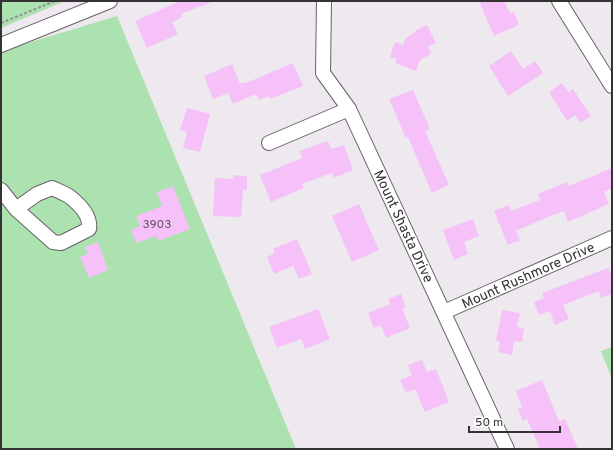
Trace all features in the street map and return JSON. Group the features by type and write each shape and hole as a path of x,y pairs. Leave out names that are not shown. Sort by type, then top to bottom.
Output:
{"street":[{"path":"1,44 110,1"},
{"name":"Mount Shasta Drive","path":"324,1 323,73 349,109 507,449"},
{"path":"559,1 612,86"},
{"path":"269,143 349,109"},
{"path":"1,190 16,209 53,242 61,243 89,229 90,224 83,209 69,196 52,188 37,194 16,209"},
{"name":"Mount Rushmore Drive","path":"444,312 612,238"}],"path":[{"path":"1,23 55,1"}],"green space":[{"path":"1,1 65,1 1,28"},
{"path":"117,16 296,449 1,449 1,51"},
{"path":"612,347 612,379 601,351"}],"building":[{"path":"180,1 212,2 181,14 183,17 172,22 178,34 147,48 135,21"},
{"path":"479,1 504,1 510,13 514,12 519,25 494,36"},
{"path":"427,25 436,43 428,47 431,54 420,60 416,71 395,63 397,59 390,57 395,42 403,45 406,38 415,31"},
{"path":"511,51 523,69 535,61 543,73 508,96 489,66"},
{"path":"293,63 303,86 270,99 269,96 259,100 256,94 233,104 228,93 213,99 204,76 232,64 240,84 246,83"},
{"path":"562,83 569,92 573,89 591,116 580,123 575,115 567,121 549,92"},
{"path":"413,90 430,129 425,131 449,185 432,193 408,137 406,138 389,99"},
{"path":"187,108 210,114 200,152 183,148 187,132 180,130"},
{"path":"328,141 331,149 344,145 353,170 334,178 332,173 302,184 304,188 271,202 260,175 302,158 300,151"},
{"path":"612,168 612,188 604,192 609,204 568,222 564,211 548,217 516,231 520,240 508,245 494,211 509,205 511,211 540,200 538,194 567,182 569,186"},
{"path":"234,175 247,176 247,190 243,189 241,217 213,216 215,178 233,179"},
{"path":"173,186 190,229 158,241 156,236 136,243 131,230 140,226 136,216 162,206 157,192"},
{"path":"359,204 379,250 352,262 332,216"},
{"path":"473,219 479,236 464,242 468,254 454,260 443,230"},
{"path":"297,239 312,274 299,279 293,266 274,274 267,257 275,253 273,249"},
{"path":"98,242 108,270 89,278 80,257 88,254 85,247"},
{"path":"608,268 610,272 612,272 612,294 601,298 599,291 563,305 569,319 555,325 550,311 539,315 534,302 544,298 542,293"},
{"path":"401,294 406,307 402,308 410,328 386,338 381,325 374,328 368,313 390,304 388,299"},
{"path":"318,309 330,339 305,349 301,339 277,348 269,327"},
{"path":"502,310 520,313 517,327 524,328 522,342 514,341 512,355 498,352 500,341 496,341"},
{"path":"422,360 427,372 436,369 449,402 425,412 415,389 406,393 400,380 412,375 408,365"},
{"path":"542,380 559,421 565,419 578,449 540,449 527,419 523,421 518,409 522,407 516,391"}]}
